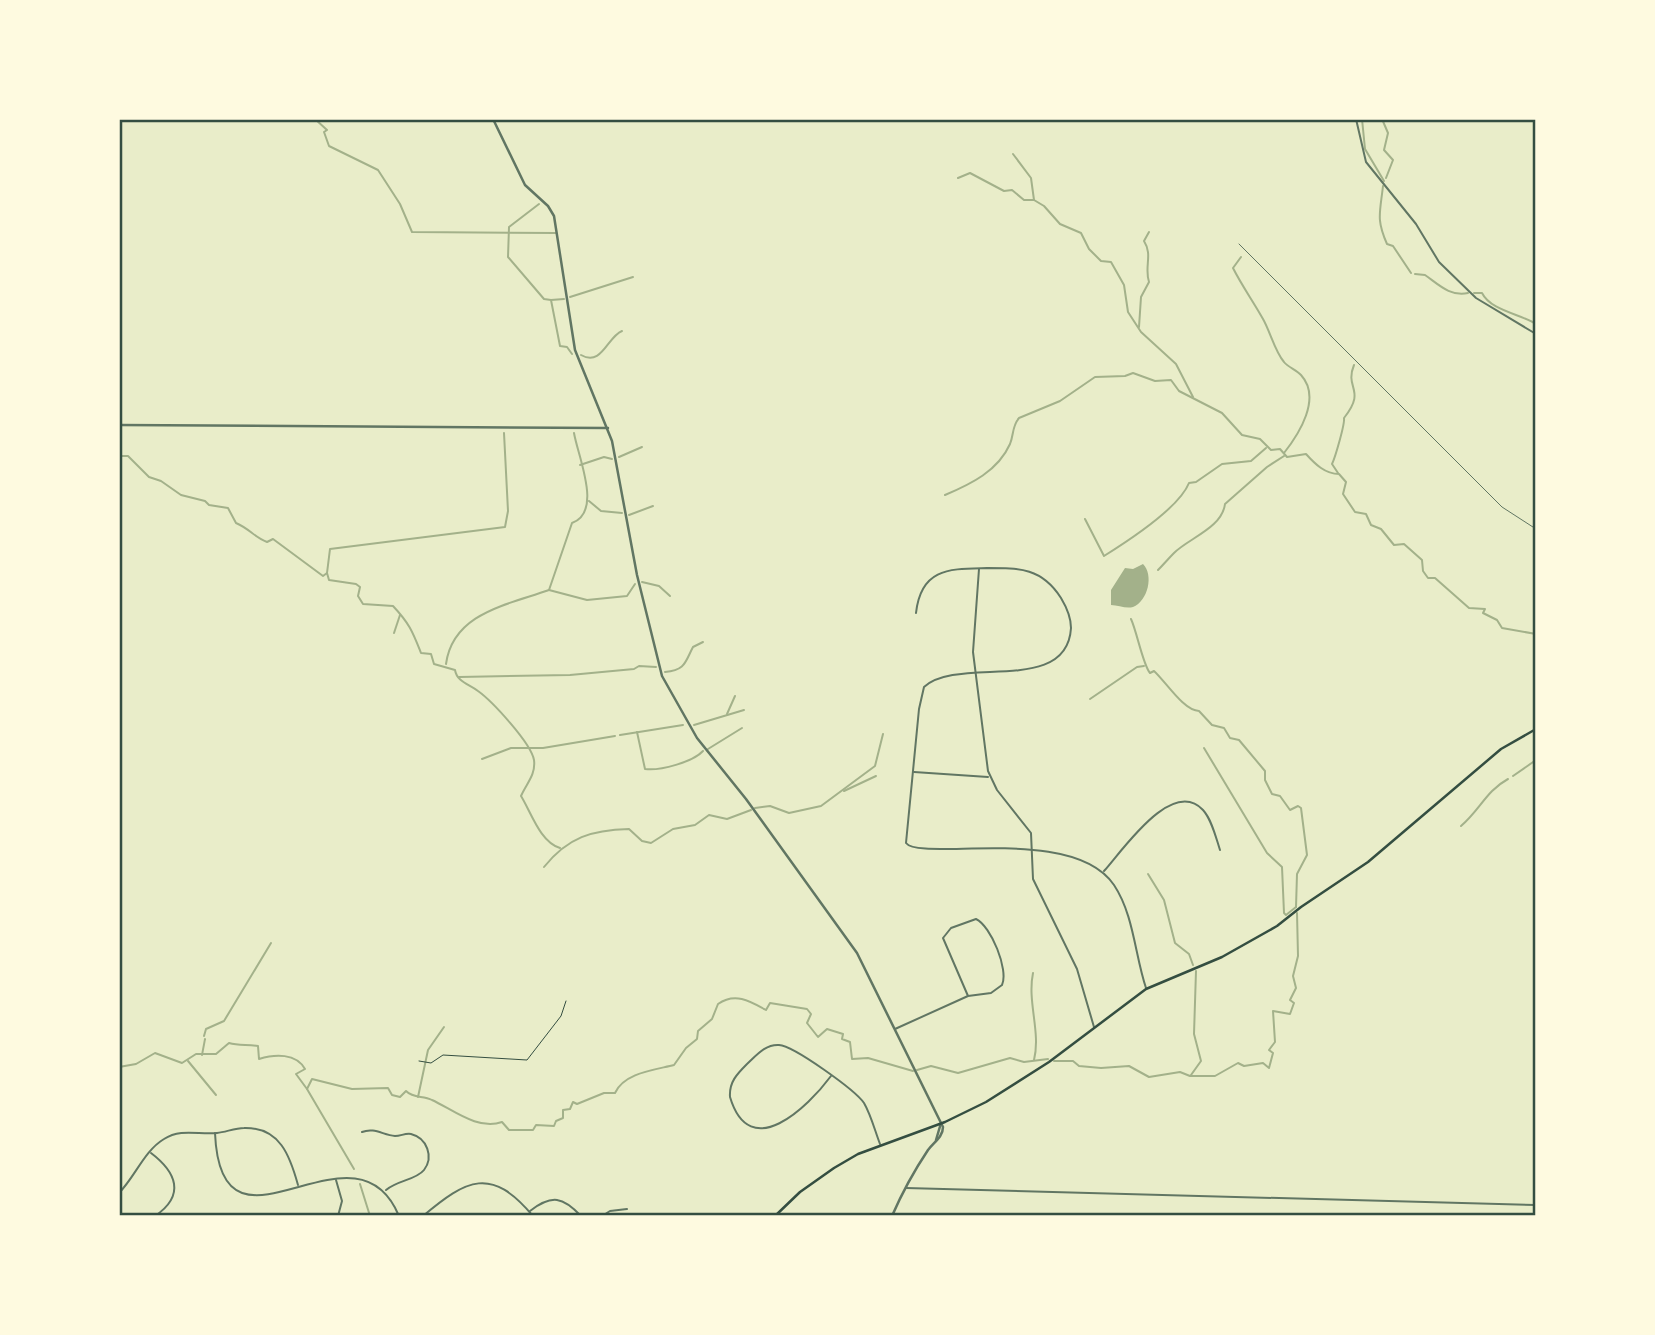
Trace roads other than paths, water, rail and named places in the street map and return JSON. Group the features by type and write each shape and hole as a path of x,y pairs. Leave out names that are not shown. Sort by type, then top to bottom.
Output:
{"main road":[{"path":"775,1216 823,1175 880,1146 941,1124 997,1096 1146,989 1222,957 1277,926 1368,862 1501,749 1536,729"}],"street":[{"path":"493,119 525,185 548,206 554,216 575,350 608,428 642,596 663,678 697,738 746,799 853,948 944,1132 936,1139 905,1188 892,1216"},
{"path":"1356,119 1366,162 1416,224 1439,262 1476,298 1536,334"},
{"path":"119,425 608,428"},
{"path":"916,613 921,592 935,576 950,569 1021,569 1040,574 1063,602 1071,624 1063,650 1046,664 936,680 922,691 906,841 910,848 962,846 1070,855 1103,872 1123,901 1146,989"},
{"path":"979,569 974,652 990,777 1030,830 1033,879 1077,969 1094,1028"},
{"path":"913,772 990,777"},
{"path":"1103,872 1162,808 1175,802 1188,802 1203,810 1220,850"},
{"path":"895,1029 968,996 996,991 1005,976 1004,967 986,928 981,922 972,919 951,928 943,938 968,996"},
{"path":"831,1076 807,1105 768,1128 754,1128 746,1124 730,1097 735,1077 761,1051 773,1045 792,1050 831,1076 861,1100 880,1146"},
{"path":"119,1193 161,1140 175,1134 215,1133 248,1128 270,1134 289,1153 298,1186"},
{"path":"927,1128 936,1131 936,1139"},
{"path":"362,1132 371,1130 394,1136 413,1135 428,1150 428,1163 421,1173 397,1181 385,1191"},
{"path":"215,1133 219,1166 240,1190 267,1196 336,1178 366,1179 385,1191 399,1216"},
{"path":"149,1152 167,1166 174,1184 171,1200 155,1216"},
{"path":"336,1178 342,1201 338,1216"},
{"path":"422,1216 456,1189 479,1182 502,1187 533,1216"},
{"path":"905,1188 1536,1206"},
{"path":"529,1212 542,1202 556,1198 566,1201 581,1216"},
{"path":"602,1216 610,1211 627,1209"}],"lane":[{"path":"1239,244 1502,508 1536,529"}],"waterway":[{"path":"315,119 327,130 324,132 329,146 378,170 400,204 412,232 556,233"},
{"path":"1362,119 1365,149 1384,181"},
{"path":"1382,119 1388,133 1384,150 1393,160 1386,178"},
{"path":"1013,154 1031,178 1034,200 1044,206 1060,224 1081,233 1089,249 1101,261 1111,262 1124,285 1128,312 1141,332 1176,364 1193,397"},
{"path":"958,178 970,173 1004,191 1012,190 1024,200 1034,200"},
{"path":"1383,186 1381,228 1387,244 1393,246 1411,273"},
{"path":"539,204 509,227 508,257 544,299 551,300 560,346 567,347 572,354"},
{"path":"1139,327 1141,297 1149,282 1148,251 1144,241 1149,232"},
{"path":"1241,257 1233,268 1263,319 1281,358 1301,375 1307,384 1309,405 1306,416 1284,453"},
{"path":"1415,274 1425,275 1450,291 1468,293"},
{"path":"570,297 633,277"},
{"path":"1474,293 1482,293 1492,304 1536,324"},
{"path":"551,300 564,299"},
{"path":"581,355 594,357 622,331"},
{"path":"1338,473 1332,464 1344,418 1354,401 1351,379 1354,365"},
{"path":"945,495 974,481 998,462 1010,444 1019,418 1060,401 1095,377 1125,376 1133,373 1155,381 1171,380 1179,391 1222,413 1242,435 1260,439 1271,450 1280,449 1287,457 1306,454 1325,470 1339,474 1346,482 1343,494 1355,512 1366,514 1371,525 1381,529 1394,545 1404,544 1422,560 1423,571 1428,578 1435,578 1469,608 1485,609 1483,613 1497,620 1502,628 1536,634"},
{"path":"327,573 330,549 505,527 508,511 504,433"},
{"path":"446,664 459,633 471,622 500,607 549,590 572,523 581,517 586,508 586,483 574,433"},
{"path":"619,457 642,447"},
{"path":"1085,519 1104,556 1164,513 1189,483 1196,482 1222,464 1251,461 1266,448"},
{"path":"119,456 128,456 149,477 161,481 181,495 205,501 209,505 228,508 236,523 267,542 273,539 323,576 327,573 329,580 356,584 360,587 358,596 363,604 393,606 410,629 421,653 431,654 434,664 455,670 461,680 478,691 501,713 526,743 534,765 521,796 547,840 560,848"},
{"path":"1158,570 1180,548 1212,526 1223,512 1225,504 1267,467 1284,456"},
{"path":"580,465 604,457 612,459"},
{"path":"589,501 601,511 622,513"},
{"path":"629,515 653,506"},
{"path":"642,582 659,586 670,596"},
{"path":"549,590 587,600 627,596 635,584"},
{"path":"119,611 119,626"},
{"path":"394,633 400,615"},
{"path":"1131,619 1150,673 1154,671 1181,701 1199,711 1212,725 1224,728 1230,738 1239,740 1265,771 1265,780 1272,794 1280,796 1290,810 1298,806 1301,808 1307,855 1297,874 1296,907"},
{"path":"665,672 681,667 693,647 703,642"},
{"path":"459,677 570,675 634,669 639,666 656,667"},
{"path":"1090,699 1137,667 1144,666"},
{"path":"727,714 735,696"},
{"path":"694,725 744,710"},
{"path":"620,735 683,725"},
{"path":"708,749 742,728"},
{"path":"637,732 645,769 676,765 703,751"},
{"path":"755,808 770,806 789,813 821,806 875,766 883,734"},
{"path":"482,759 511,748 543,748 615,736"},
{"path":"1204,748 1267,853 1282,867 1284,913 1286,915 1296,907"},
{"path":"1513,776 1536,760"},
{"path":"844,791 876,776"},
{"path":"1461,826 1494,789 1508,779"},
{"path":"544,867 572,842 592,834 629,829 642,841 651,843 673,829 695,825 709,815 727,819 751,810"},
{"path":"1148,874 1164,900 1175,943 1189,954 1193,965"},
{"path":"1054,1061 1073,1061 1079,1066 1101,1068 1129,1066 1149,1077 1180,1072 1190,1076 1215,1076 1238,1063 1244,1066 1263,1063 1269,1068 1273,1053 1269,1050 1275,1042 1273,1011 1290,1014 1294,1003 1290,1000 1296,988 1293,976 1298,956 1297,913"},
{"path":"204,1036 206,1029 224,1021 271,943"},
{"path":"1191,1075 1201,1061 1194,1034 1196,971"},
{"path":"1033,973 1036,1039 1034,1060"},
{"path":"119,1067 136,1064 155,1053 182,1063 196,1054 216,1054 229,1043 254,1045 258,1046 259,1059 285,1056 301,1064 305,1069 296,1074 307,1089 312,1079 352,1089 388,1088 392,1095 400,1097 406,1091 484,1124 502,1122 509,1130 533,1130 536,1125 554,1126 556,1121 563,1118 563,1110 570,1109 573,1102 577,1104 604,1093 615,1093 619,1086 632,1077 674,1065 686,1048 697,1039 698,1031 712,1019 718,1004 736,998 766,1010 770,1003 807,1009 811,1014 807,1023 818,1037 827,1029 843,1034 842,1039 850,1042 852,1059 868,1058 913,1071"},
{"path":"418,1097 428,1050 444,1027"},
{"path":"202,1055 205,1039"},
{"path":"917,1070 931,1066 958,1073 1010,1058 1024,1062 1048,1059"},
{"path":"188,1061 216,1095"},
{"path":"307,1089 354,1169"},
{"path":"360,1184 370,1216"}]}
